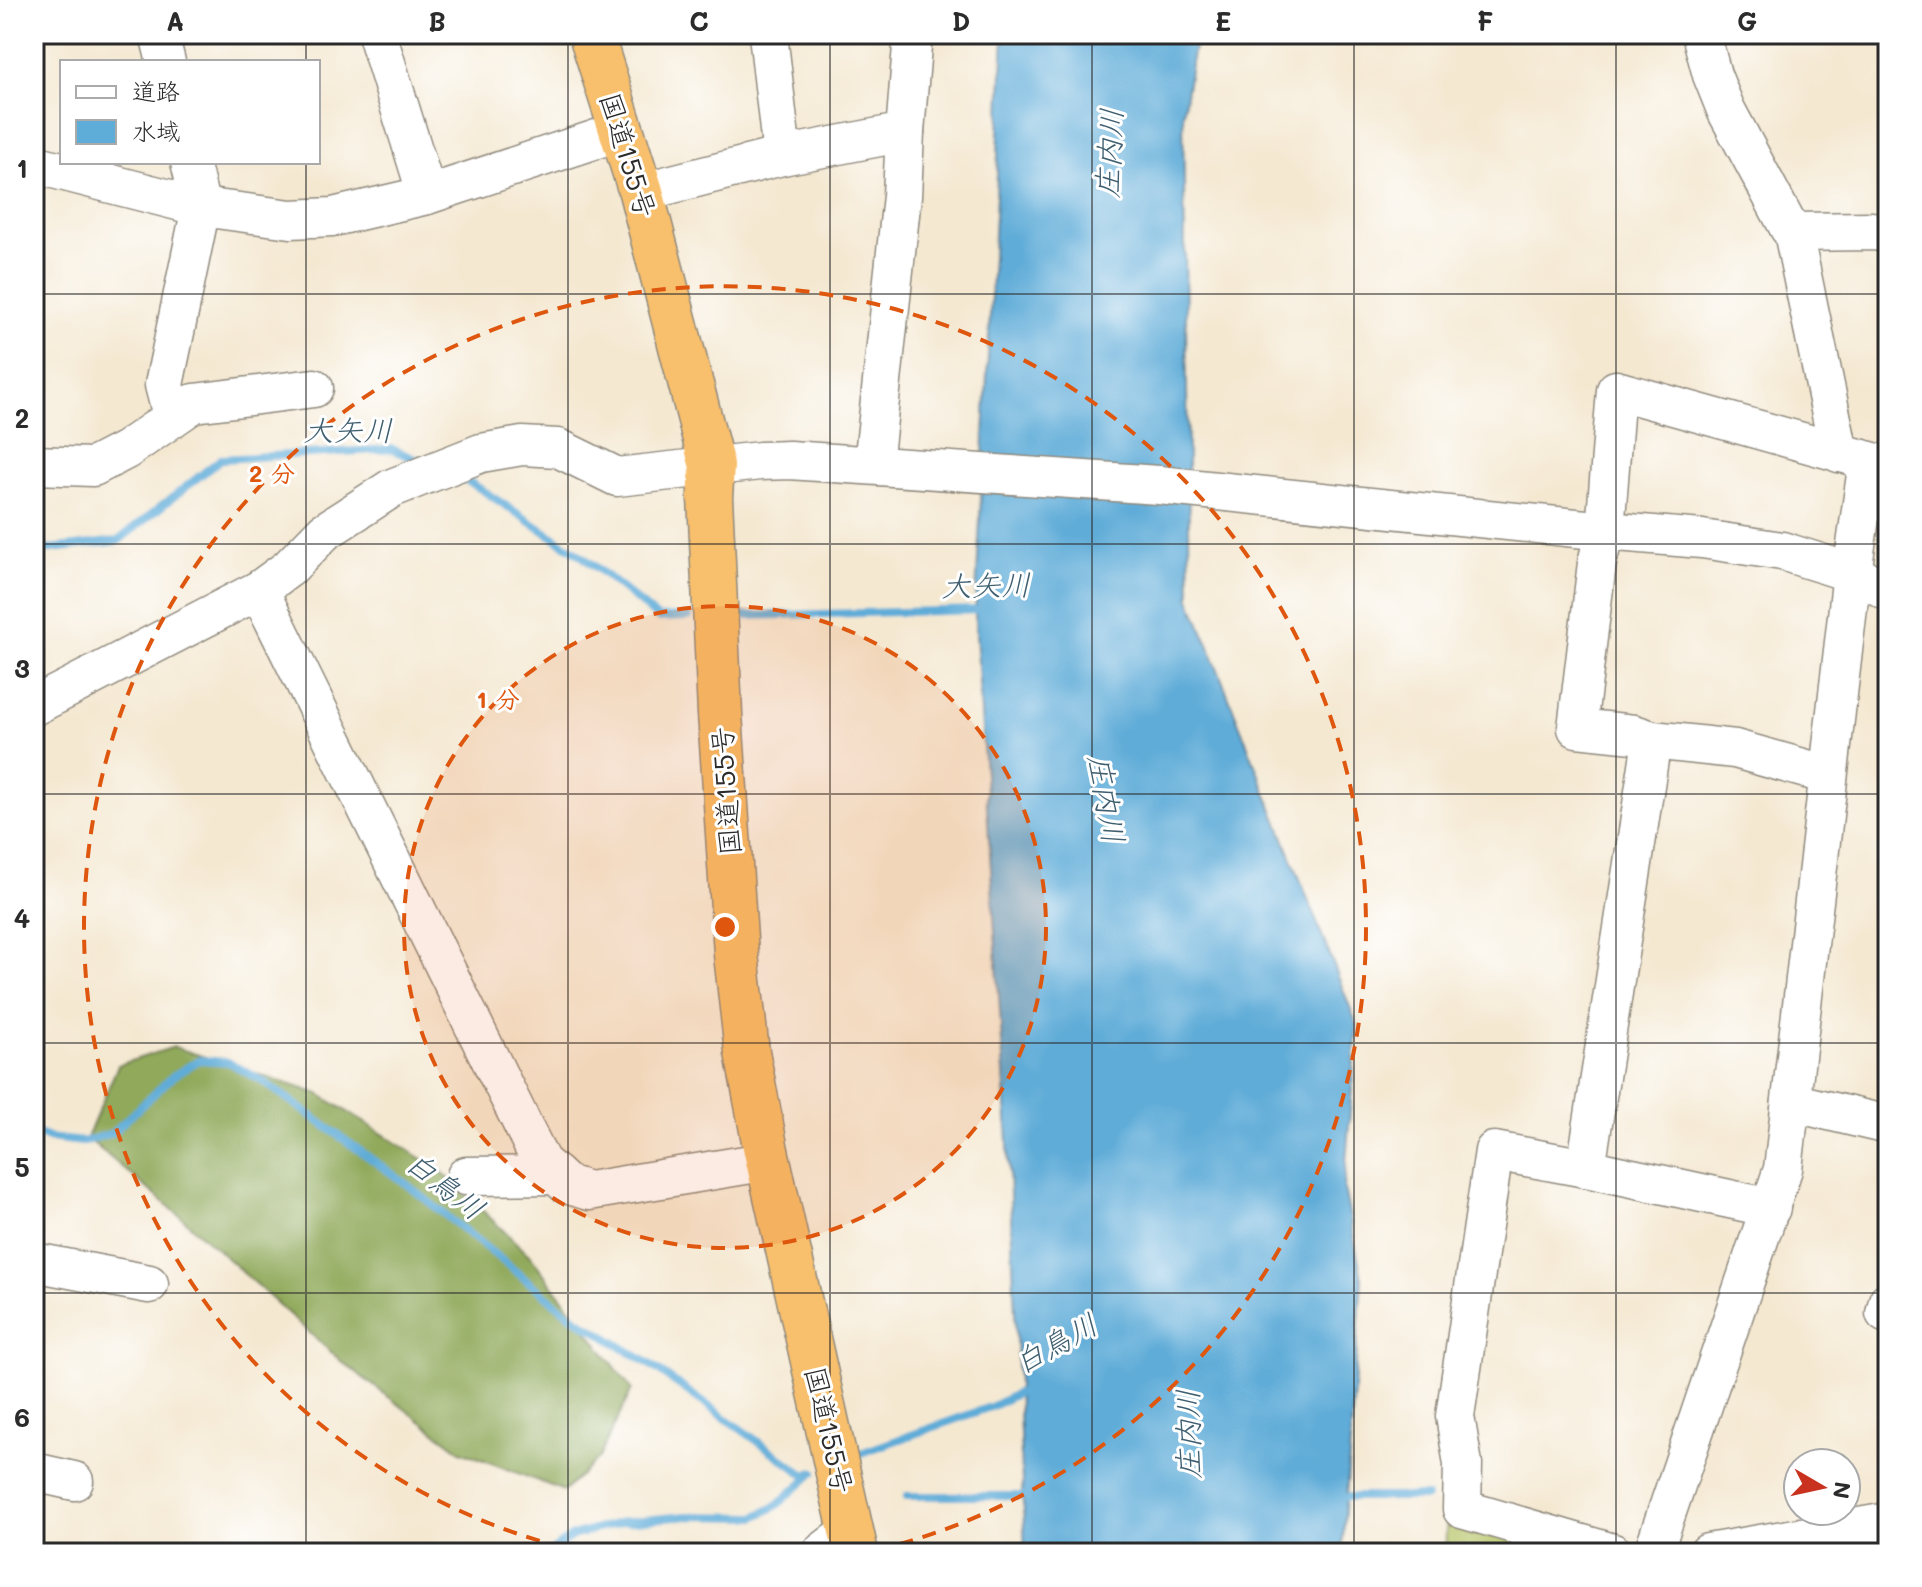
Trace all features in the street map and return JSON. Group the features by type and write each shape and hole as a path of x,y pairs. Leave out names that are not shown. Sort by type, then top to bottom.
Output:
{"highway":[{"name":"国道155号","path":"591,34 641,192 712,466 710,497 720,714 736,954 747,1052 843,1545"}],"street":[{"path":"159,34 166,60"},
{"path":"377,34 427,195"},
{"path":"768,34 782,156"},
{"path":"873,465 902,196 913,34"},
{"path":"1653,1553 1783,1169 1865,460 1793,232 1726,110 1701,34"},
{"path":"34,164 201,207 291,219 333,217 427,195 621,131"},
{"path":"641,192 782,156 905,132"},
{"path":"172,416 164,385 201,207 190,164"},
{"path":"1793,232 1888,233"},
{"path":"34,465 93,467 126,450 194,403 314,388"},
{"path":"1828,775 1735,749 1577,728 1597,563 1605,531 1616,390 1865,460"},
{"path":"34,706 259,590 289,568 324,532 392,488 481,453 522,446 558,448 617,477 789,460 1159,485 1702,539 1782,551 1852,573 1888,591"},
{"path":"259,590 541,1162 566,1184 589,1191 769,1161"},
{"path":"1586,1168 1652,740"},
{"path":"1791,1102 1888,1125"},
{"path":"1613,1553 1462,1509 1463,1464 1455,1416 1494,1151 1771,1208"},
{"path":"466,1176 556,1175"},
{"path":"34,1262 149,1284"},
{"path":"1888,1301 1885,1313 1888,1313"},
{"path":"34,1472 74,1481"},
{"path":"1708,1553 1784,1547 1888,1522"}],"green space":[{"path":"174,1047 319,1094 440,1170 531,1257 632,1389 599,1458 564,1491 461,1451 342,1362 179,1215 87,1138 118,1065"},
{"path":"1447,1516 1571,1553 1445,1553"}],"water":[{"name":"庄内川","path":"1004,34 1196,34 1183,113 1190,598 1357,1025 1344,1188 1362,1279 1342,1553 1025,1553 1007,1121 975,618"}],"waterway":[{"name":"大矢川","path":"34,551 118,541 221,459 392,449 424,463"},
{"name":"大矢川","path":"455,476 473,484 582,556 658,618 689,617"},
{"name":"大矢川","path":"741,616 982,610"},
{"name":"白鳥川","path":"34,1132 48,1138 83,1142 112,1133 173,1076 199,1060 228,1062 264,1082 409,1186 569,1314 648,1363 805,1475 814,1472"},
{"name":"白鳥川","path":"855,1455 993,1406 1025,1389"},
{"path":"549,1553 572,1536 622,1522 686,1516 755,1517 776,1506 811,1475"},
{"path":"907,1496 1033,1496"},
{"path":"1335,1497 1426,1497"}]}
